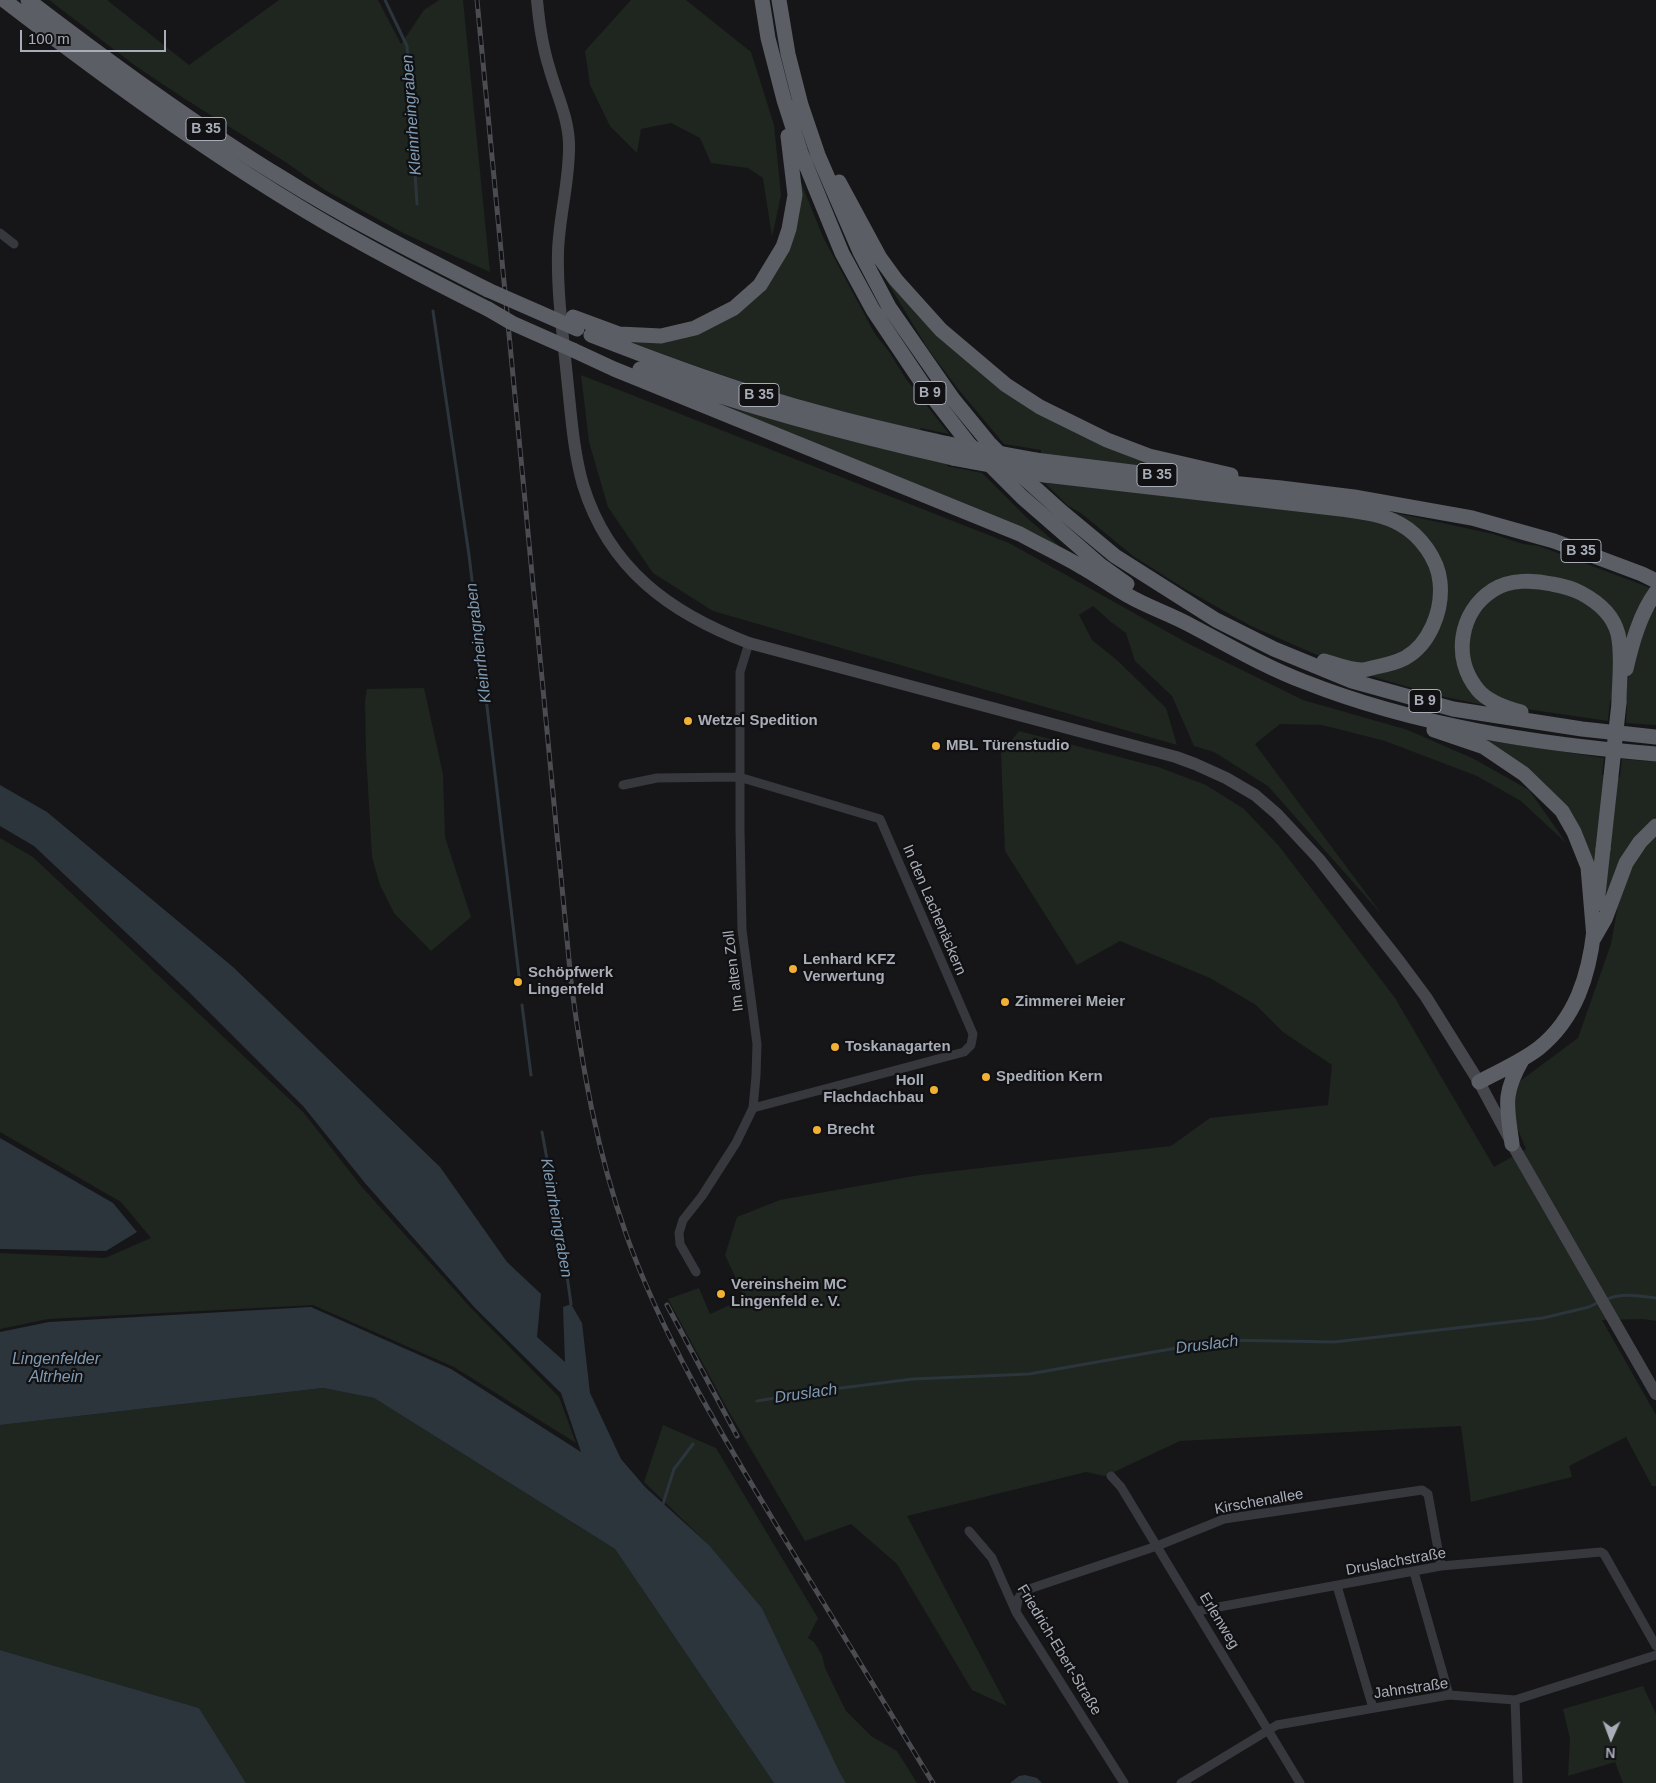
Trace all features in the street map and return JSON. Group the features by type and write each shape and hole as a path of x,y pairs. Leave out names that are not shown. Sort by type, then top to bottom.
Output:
{"highway":[{"name":"B 35","path":"4,0 128,92 234,165 312,215 488,309 754,394 890,431 950,451 1354,497 1472,518 1554,540 1642,574 1656,582"},
{"name":"B 35","path":"28,0 139,83 270,171 394,243 520,304 574,335"},
{"name":"B 9","path":"762,0 768,38 784,100 801,153 842,253 873,310 924,386 970,444 1022,497 1099,564 1171,614 1268,666 1342,696 1404,715 1460,727 1555,744 1656,754"},
{"name":"B 9","path":"779,0 788,54 801,105 818,155 860,252 889,306 953,399 989,442 1022,476 1062,512 1115,556 1216,620 1274,649 1352,681 1453,709 1582,729 1656,737"},
{"path":"574,335 619,334 661,336 695,328 734,308 760,285 783,248 789,230 794,195 784,100"},
{"path":"818,155 832,169 880,258 896,280 941,330 1006,385 1040,407 1107,440 1141,453 1280,488"},
{"path":"574,335 614,368 1020,534 1080,566 1130,596 1171,614"},
{"path":"950,451 1045,474 1372,513 1401,525 1428,550 1436,567 1440,582 1438,610 1430,630 1420,645 1406,657 1391,664 1361,670 1274,649"},
{"path":"1479,1082 1539,1048 1562,1025 1576,1003 1587,974 1594,938 1619,703 1620,650 1618,632 1605,609 1596,601 1572,588 1538,580 1520,581 1494,589 1477,603 1462,631 1462,655 1465,670 1478,691 1500,706 1520,712 1557,718 1582,729"},
{"path":"1619,703 1637,631 1654,595"},
{"path":"1404,715 1431,729 1484,747 1524,774 1562,811 1574,832 1588,867 1594,938"},
{"path":"1594,938 1605,918 1626,863 1640,842 1656,826"},
{"path":"1512,1144 1507,1098 1512,1077 1522,1059"}],"main road":[{"path":"537,0 538,20 549,68 563,108 568,137 568,166 558,250 558,285 572,431 583,485 602,530 618,554 656,594 691,618 725,634 749,643 1176,757 1226,778 1255,795 1277,814 1319,859 1426,997 1479,1082 1512,1144 1656,1394"}],"street":[{"path":"0,233 14,244"},
{"name":"Im alten Zoll","path":"696,1272 680,1244 679,1232 682,1220 702,1196 722,1166 736,1143 753,1108 757,1044 742,930 739,777 740,672 749,643"},
{"name":"In den Lachenäckern","path":"623,785 657,778 739,777 880,818 973,1034 971,1045 964,1052 753,1108"},
{"name":"Erlenweg","path":"1111,1476 1121,1487 1300,1783"},
{"name":"Kirschenallee","path":"1016,1612 1018,1599 1023,1591 1156,1546 1224,1519 1422,1490 1428,1494 1441,1566"},
{"name":"Friedrich-Ebert-Straße","path":"969,1531 992,1558 1016,1612 1124,1783"},
{"name":"Druslachstraße","path":"1197,1611 1441,1566 1601,1552 1604,1554 1656,1646"},
{"path":"1414,1572 1449,1695"},
{"path":"1337,1586 1373,1708"},
{"name":"Jahnstraße","path":"1181,1783 1277,1726 1449,1695 1515,1700 1656,1655"},
{"path":"1515,1700 1518,1783"}],"shaded area":[{"path":"49,0 107,0 189,65 279,0 378,0 401,44 424,10 439,0 463,0 490,272 405,234 325,190 284,161 137,67"},
{"path":"631,0 686,0 751,52 774,125 781,195 772,237 763,178 748,168 711,163 700,138 671,123 641,129 637,153 610,126 590,85 585,51"},
{"path":"800,180 823,237 875,334 890,353 906,379 949,434 921,428 920,431 843,412 695,366 621,338 658,341 763,288"},
{"path":"875,262 972,364 1176,469 1176,471 1041,454 1041,450 1004,444 958,389 928,349"},
{"path":"581,375 1009,543 1189,644 1303,700 1408,730 1474,759 1529,790 1567,844 1521,801 1477,776 1385,741 1322,725 1280,724 1255,744 1383,916 1268,786 1214,752 1194,746 1172,696 1135,661 1126,633 1093,606 1079,615 1092,640 1118,661 1166,708 1177,745 713,611 653,573 608,507 589,442"},
{"path":"669,386 948,463 947,466 982,473 1026,517 1066,552"},
{"path":"1043,481 1344,513 1397,528 1426,554 1436,590 1427,628 1410,648 1374,665 1335,661 1317,655 1251,626 1185,589 1133,556 1082,514 1067,505"},
{"path":"1387,511 1493,534 1523,544 1539,546 1656,590 1627,643 1608,607 1510,578 1458,632 1488,706 1436,695 1364,674 1418,654 1442,572"},
{"path":"1549,585 1598,609 1615,639 1612,701 1610,701 1608,721 1519,708 1493,698 1468,666 1470,624 1499,591"},
{"path":"1656,608 1656,725 1626,723 1627,702 1624,702 1632,656 1651,609 1655,610"},
{"path":"424,688 443,774 445,837 471,917 431,951 394,913 380,885 372,857 366,753 365,701 367,689"},
{"path":"1019,731 1158,767 1206,785 1244,809 1279,846 1395,998 1494,1167 1526,1149 1516,1125 1511,1099 1516,1084 1578,1038 1611,944 1621,889 1641,851 1656,834 1656,1321 1643,1319 1602,1320 1656,1415 1656,1486 1652,1486 1626,1437 1569,1466 1572,1477 1471,1502 1461,1426 1180,1441 1116,1471 1109,1477 1086,1472 907,1516 1007,1706 972,1690 897,1564 851,1524 805,1541 728,1410 668,1299 699,1288 710,1314 745,1298 725,1255 737,1217 780,1200 920,1175 1171,1146 1210,1118 1328,1105 1332,1065 1283,1032 1256,1005 1210,978 1120,941 1077,965 1005,851 1001,753"},
{"path":"1484,740 1604,758 1602,775 1605,775 1595,866 1586,843"},
{"path":"1622,759 1656,762 1656,817 1642,832 1604,906 1617,778 1620,777"},
{"path":"0,838 33,857 304,1113 361,1186 471,1308 559,1397 576,1443 454,1367 313,1305 48,1319 0,1329 0,1253 105,1258 151,1238 121,1202 0,1132"},
{"path":"323,1388 374,1398 615,1549 774,1783 246,1783 199,1708 0,1650 0,1425"},
{"path":"663,1425 716,1448 818,1618 808,1638 814,1642 822,1655 825,1668 846,1711 871,1736 897,1751 917,1783 846,1783 762,1608 709,1545 644,1482"},
{"path":"1643,1686 1656,1714 1656,1783 1623,1783 1615,1762 1568,1776 1570,1739 1563,1709"}],"water":[{"name":"Lingenfelder Altrhein","path":"0,785 47,812 233,967 440,1167 507,1262 541,1294 537,1337 565,1362 563,1307 571,1304 582,1323 590,1393 621,1459 645,1487 709,1545 762,1608 846,1783 774,1783 615,1549 374,1398 323,1388 0,1425 0,1332 49,1322 311,1307 451,1369 581,1452 561,1393 475,1308 365,1183 303,1106 187,990 34,846 0,826"},
{"path":"0,1138 113,1203 137,1232 106,1251 0,1249"},
{"path":"0,1650 199,1708 246,1783 0,1783"},
{"path":"1025,1775 1037,1778 1042,1783 1010,1783 1019,1776"}],"waterway":[{"name":"Kleinrheingraben","path":"385,0 407,46 417,204"},
{"name":"Kleinrheingraben","path":"433,311 469,555 519,976"},
{"name":"Kleinrheingraben","path":"522,1005 531,1075"},
{"name":"Kleinrheingraben","path":"542,1132 562,1241 571,1304"},
{"name":"Druslach","path":"1605,1300 1624,1295 1656,1298"},
{"name":"Druslach","path":"757,1401 817,1391 913,1379 1029,1374 1222,1340 1334,1342 1543,1318 1589,1307 1599,1302"},
{"name":"Druslach","path":"663,1504 674,1469 693,1444"}],"railway":[{"path":"477,0 571,981 580,1045 599,1141 626,1234 640,1272 674,1346 754,1488 933,1783"},
{"path":"667,1305 737,1436"}],"place":[{"name":"Wetzel Spedition","path":"688,721"},
{"name":"MBL Türenstudio","path":"936,746"},
{"name":"Lenhard KFZ Verwertung","path":"793,969"},
{"name":"Schöpfwerk Lingenfeld","path":"518,982"},
{"name":"Zimmerei Meier","path":"1005,1002"},
{"name":"Toskanagarten","path":"835,1047"},
{"name":"Spedition Kern","path":"986,1077"},
{"name":"Holl Flachdachbau","path":"934,1090"},
{"name":"Brecht","path":"817,1130"},
{"name":"Vereinsheim MC Lingenfeld e. V.","path":"721,1294"}]}
